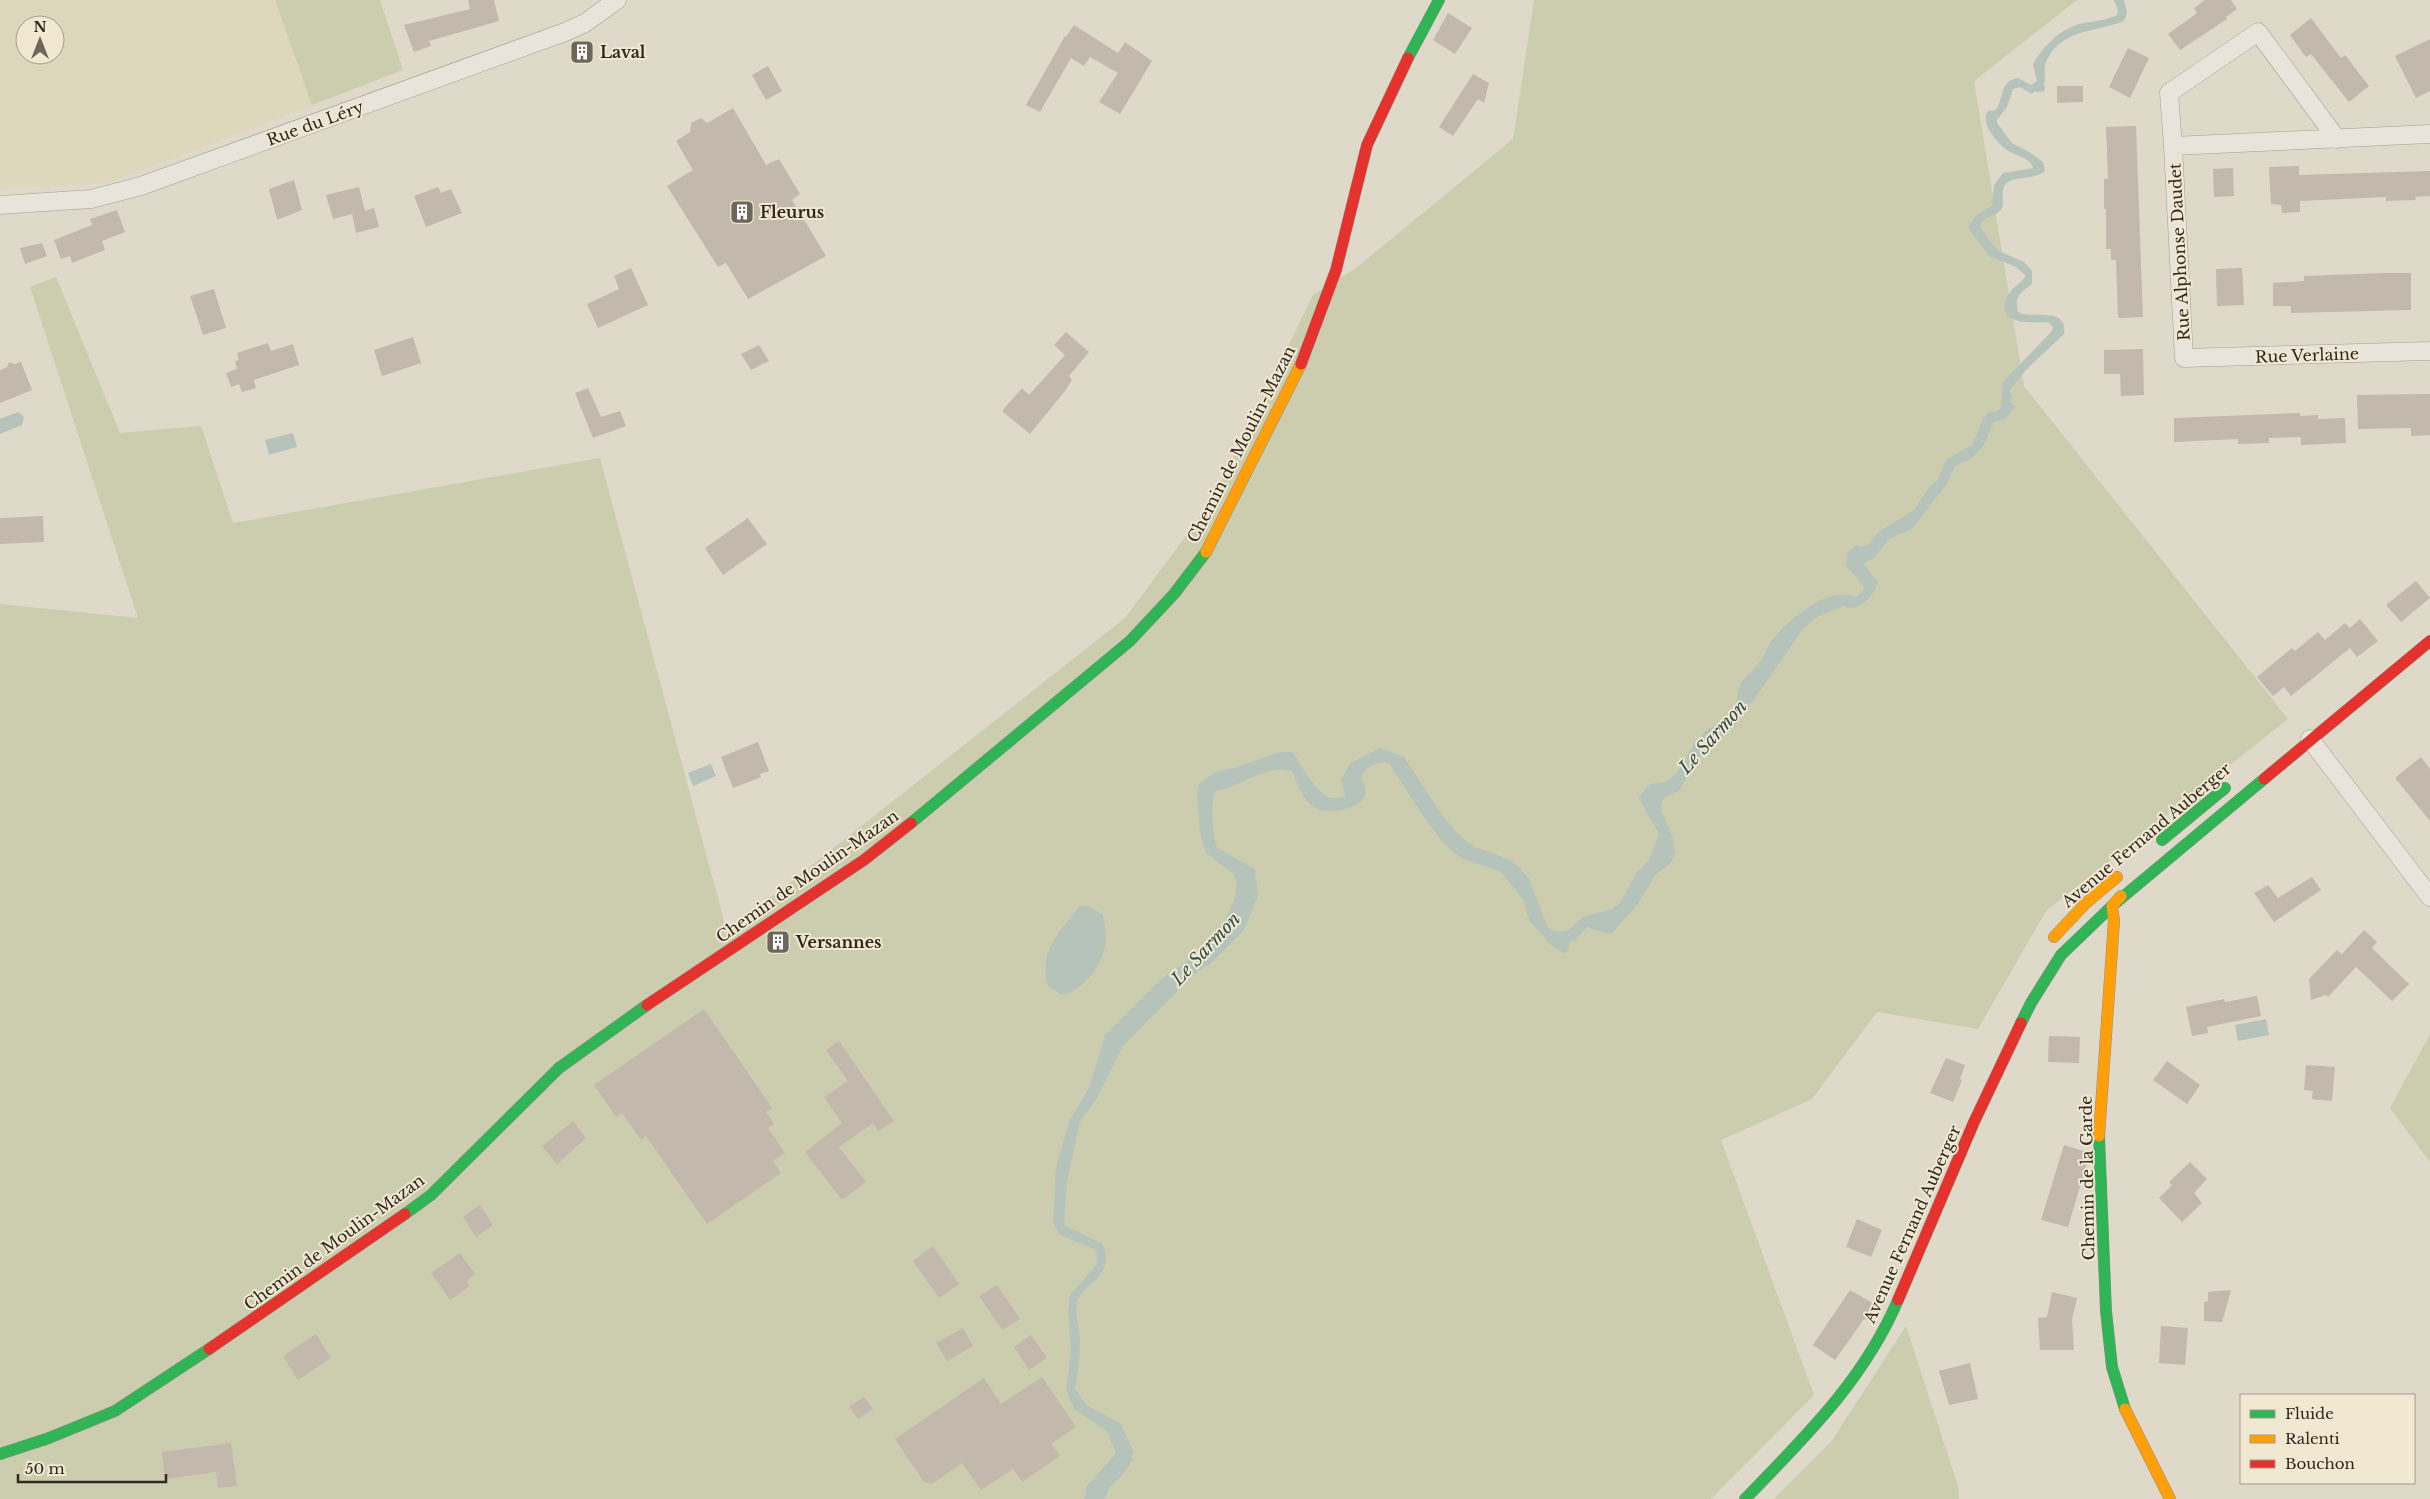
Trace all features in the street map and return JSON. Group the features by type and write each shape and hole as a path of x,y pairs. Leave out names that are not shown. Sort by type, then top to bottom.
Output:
{"street":[{"name":"Rue du Léry","path":"0,205 91,199 141,186 565,32 585,23 617,0"},
{"name":"Chemin de Moulin-Mazan","path":"0,1454 49,1438 115,1411 258,1317 397,1220 431,1195 559,1068 654,1000 864,860 909,825 1130,641 1174,594 1211,545 1306,354 1336,270 1367,145 1416,41 1438,0"},
{"name":"Rue Alphonse Daudet","path":"2184,358 2169,93 2258,32 2338,139"},
{"name":"Rue Alphonse Daudet","path":"2173,146 2430,134"},
{"name":"Rue Verlaine","path":"2184,358 2430,351"},
{"name":"Avenue Fernand Auberger","path":"1746,1499 1827,1414 1862,1368 1892,1315 1974,1122 2031,1003 2061,954 2112,906 2255,788 2310,739 2430,641"},
{"name":"Avenue Fernand Auberger","path":"2271,758 2310,739"},
{"path":"2310,739 2430,896"},
{"name":"Avenue Fernand Auberger","path":"2150,850 2234,781"},
{"path":"2112,906 2193,814"},
{"name":"Avenue Fernand Auberger","path":"2048,945 2085,904 2128,868"},
{"name":"Chemin de la Garde","path":"2112,906 2114,921 2099,1124 2107,1321 2112,1367 2128,1418 2170,1499"},
{"name":"Avenue Fernand Auberger","path":"1974,1122 2013,1011"}],"shaded area":[{"path":"0,0 275,0 312,105 108,183 0,189"}],"green space":[{"path":"275,0 380,0 403,70 312,105"},
{"path":"1534,0 2077,0 1974,81 2024,386 2288,719 2046,911 1978,1029 1877,1012 1812,1099 1721,1140 1814,1395 1711,1499 0,1499 0,604 138,618 30,287 56,277 120,433 201,426 233,523 600,458 727,932 1125,618 1214,498 1313,295 1356,268 1513,139"},
{"path":"2430,1034 2430,1162 2390,1108"},
{"path":"1906,1326 1958,1486 1959,1499 1774,1499 1831,1442"}],"water":[{"path":"2114,0 2124,0 2127,13 2124,21 2081,33 2061,42 2047,60 2043,86 2039,85 2032,94 2020,87 2013,89 2007,107 1997,120 1997,123 2012,143 2043,162 2045,171 2036,176 2012,180 2005,184 2002,208 1984,220 1980,227 1997,250 2024,262 2032,271 2032,284 2019,295 2017,302 2018,312 2055,316 2064,325 2064,334 2026,370 2009,391 2012,395 2011,403 2016,406 2003,420 1994,422 1983,447 1972,458 1955,466 1946,485 1912,529 1889,539 1873,559 1866,562 1864,565 1878,582 1865,602 1855,607 1843,606 1817,617 1804,628 1735,726 1704,749 1679,791 1665,797 1662,801 1661,810 1672,835 1675,853 1671,863 1655,875 1638,904 1612,933 1607,934 1587,927 1576,940 1570,942 1567,952 1562,953 1549,943 1529,920 1524,901 1500,871 1465,860 1454,853 1441,840 1390,765 1385,762 1373,765 1364,772 1361,779 1365,788 1365,796 1352,807 1342,810 1322,810 1314,807 1303,796 1292,771 1283,769 1263,773 1216,791 1212,810 1217,848 1255,869 1258,896 1244,930 1210,964 1193,975 1123,1046 1098,1096 1080,1122 1067,1181 1064,1225 1103,1244 1106,1256 1102,1272 1080,1295 1077,1303 1076,1313 1080,1348 1075,1388 1086,1405 1121,1424 1133,1451 1132,1461 1120,1478 1110,1487 1104,1499 1084,1499 1087,1486 1116,1453 1107,1431 1074,1409 1066,1390 1071,1353 1068,1312 1070,1295 1097,1264 1096,1250 1060,1235 1053,1222 1056,1169 1069,1121 1089,1088 1105,1035 1160,980 1196,955 1212,939 1226,919 1235,898 1237,882 1233,874 1206,853 1200,832 1197,793 1199,784 1215,772 1234,768 1280,752 1292,752 1321,792 1329,797 1337,798 1345,795 1341,779 1351,763 1380,748 1404,757 1445,819 1461,837 1475,847 1513,861 1529,879 1548,928 1560,932 1568,930 1583,917 1612,909 1620,903 1637,872 1649,860 1659,834 1639,799 1643,792 1650,785 1663,782 1674,776 1702,734 1724,721 1730,715 1741,683 1761,660 1772,640 1779,632 1798,615 1821,600 1833,596 1845,595 1855,597 1862,592 1864,586 1846,566 1847,553 1856,545 1862,547 1868,545 1877,533 1914,510 1930,486 1938,480 1946,460 1972,445 1983,419 1989,412 1998,411 2001,407 2003,382 2052,331 2053,327 2048,322 2023,322 2009,317 2005,312 2005,304 2009,294 2026,276 2016,267 1989,256 1968,227 1975,216 1992,206 1994,185 2003,173 2033,168 2029,161 2010,152 1999,142 1987,126 1986,116 1988,111 1996,110 2005,86 2012,79 2018,78 2031,85 2037,81 2033,64 2047,45 2058,35 2079,24 2103,20 2117,15 2118,11"},
{"path":"18,412 24,417 22,425 0,434 0,419"},
{"path":"293,433 297,447 269,455 265,440"},
{"path":"711,764 716,776 693,786 688,773"},
{"path":"1080,906 1088,906 1103,915 1106,936 1105,948 1098,965 1086,981 1078,988 1062,995 1048,986 1046,962 1048,952 1058,934"},
{"path":"2266,1019 2269,1035 2238,1041 2235,1025"}],"building":[{"path":"468,0 494,0 499,21 429,41 431,46 414,52 404,25 470,9"},
{"path":"2205,0 2231,0 2237,9 2226,17 2227,19 2180,50 2168,34 2197,13 2194,8"},
{"path":"1448,13 1472,28 1455,54 1433,40"},
{"path":"2311,18 2341,58 2345,55 2369,86 2349,102 2311,54 2306,57 2290,35"},
{"path":"1074,25 1118,53 1125,42 1152,61 1120,114 1099,102 1118,73 1090,57 1084,66 1071,58 1040,112 1026,105 1065,36"},
{"path":"2430,39 2430,91 2416,98 2395,56"},
{"path":"2128,48 2149,58 2130,98 2109,87"},
{"path":"768,66 782,91 766,100 752,75"},
{"path":"1473,74 1489,83 1484,103 1478,99 1453,136 1439,127"},
{"path":"2057,86 2083,86 2083,102 2057,103"},
{"name":"Fleurus","path":"733,108 766,165 779,159 800,194 792,200 826,256 748,299 726,263 718,267 667,186 693,170 676,141 690,132 691,123 701,118 707,123"},
{"path":"2136,126 2143,317 2118,318 2116,260 2111,260 2111,249 2106,249 2104,179 2108,179 2106,127"},
{"path":"2299,166 2299,175 2430,171 2430,196 2415,197 2416,200 2386,201 2386,197 2300,201 2300,212 2282,213 2281,205 2271,204 2269,167"},
{"path":"2233,168 2234,196 2214,197 2213,169"},
{"path":"294,180 302,210 277,220 269,189"},
{"path":"359,187 365,211 374,208 379,227 356,233 352,214 333,219 326,195"},
{"path":"438,187 441,193 451,189 462,213 426,227 414,196"},
{"path":"117,210 125,232 102,241 105,250 72,263 70,256 61,259 54,240 92,225 90,219"},
{"path":"42,243 47,256 25,264 20,248"},
{"path":"631,268 648,305 598,328 587,304 619,289 614,276"},
{"path":"2242,268 2244,305 2217,306 2216,269"},
{"path":"2411,273 2411,310 2291,313 2291,306 2273,306 2273,283 2304,281 2304,276"},
{"path":"214,289 226,328 203,335 190,296"},
{"path":"1066,332 1089,352 1069,376 1072,380 1065,391 1030,434 1002,411 1022,388 1029,395 1065,355 1054,345"},
{"path":"413,337 421,363 382,376 374,350"},
{"path":"268,343 271,351 293,344 299,365 254,380 256,388 242,392 239,384 231,387 226,373 237,369 235,361 239,360 237,353"},
{"path":"759,345 769,361 751,370 741,354"},
{"path":"2143,349 2144,395 2121,396 2120,374 2104,374 2104,350"},
{"path":"9,362 15,364 21,362 32,390 0,403 0,370 7,367"},
{"path":"588,388 601,417 620,411 626,426 593,438 575,393"},
{"path":"2430,394 2430,435 2411,436 2411,428 2358,429 2357,395"},
{"path":"2300,413 2300,416 2318,415 2318,419 2345,418 2346,443 2301,445 2301,437 2269,438 2269,443 2238,444 2238,439 2174,442 2174,418"},
{"path":"43,516 44,542 0,544 0,518"},
{"path":"748,518 767,544 723,575 705,548"},
{"path":"2416,581 2430,598 2401,622 2386,605"},
{"path":"2360,619 2378,641 2357,657 2350,648 2291,696 2284,687 2273,696 2257,677 2292,648 2295,651 2318,632 2325,640 2345,623 2350,628"},
{"path":"758,742 769,771 760,774 761,777 733,788 721,757"},
{"path":"2421,757 2430,769 2430,821 2395,778"},
{"path":"2312,877 2321,890 2274,922 2254,893 2268,885 2278,898"},
{"path":"2364,930 2377,942 2372,948 2409,984 2392,1001 2356,967 2328,997 2326,995 2311,1000 2309,979 2337,950 2342,954"},
{"path":"2257,996 2261,1016 2207,1027 2208,1033 2192,1036 2186,1007 2224,999 2225,1002"},
{"path":"704,1009 772,1108 766,1112 774,1124 768,1128 785,1153 773,1161 781,1173 707,1224 646,1136 641,1140 622,1113 616,1117 594,1085"},
{"path":"2049,1036 2080,1037 2079,1063 2048,1062"},
{"path":"839,1041 894,1121 878,1131 873,1123 839,1147 866,1182 842,1200 805,1152 842,1123 824,1097 848,1081 826,1050"},
{"path":"1946,1058 1965,1065 1960,1079 1962,1080 1953,1102 1930,1093"},
{"path":"2167,1061 2200,1085 2187,1104 2153,1080"},
{"path":"2306,1065 2335,1067 2332,1101 2312,1099 2313,1091 2304,1090"},
{"path":"573,1121 586,1138 557,1164 542,1146"},
{"path":"2064,1145 2086,1152 2087,1163 2068,1227 2041,1220"},
{"path":"2190,1162 2207,1179 2194,1193 2202,1203 2182,1222 2159,1198 2172,1185 2169,1182"},
{"path":"480,1205 493,1225 476,1237 463,1217"},
{"path":"1857,1219 1882,1230 1871,1257 1846,1247"},
{"path":"933,1246 959,1284 939,1298 913,1261"},
{"path":"460,1253 475,1274 466,1281 470,1286 450,1300 431,1273"},
{"path":"997,1285 1020,1319 1002,1330 979,1296"},
{"path":"1850,1290 1876,1305 1868,1320 1864,1319 1835,1360 1813,1345"},
{"path":"2231,1290 2222,1322 2204,1321 2204,1302 2208,1301 2208,1292"},
{"path":"2052,1292 2077,1298 2072,1319 2074,1350 2040,1350 2038,1318 2047,1317"},
{"path":"2161,1326 2188,1328 2185,1365 2159,1363"},
{"path":"963,1328 973,1346 947,1361 936,1343"},
{"path":"316,1334 331,1358 298,1380 283,1356"},
{"path":"1031,1335 1047,1358 1029,1370 1014,1347"},
{"path":"1970,1363 1978,1399 1949,1405 1939,1371"},
{"path":"1042,1377 1076,1427 1051,1444 1060,1456 1022,1482 1013,1469 981,1490 962,1463 932,1484 924,1482 895,1439 984,1378 1001,1404"},
{"path":"864,1397 873,1409 858,1419 849,1407"},
{"path":"231,1443 237,1486 218,1488 216,1472 165,1479 162,1452"}],"waterway":[{"name":"Le Sarmon","path":"2029,89 2042,89 2041,80"}],"traffic: fast":[{"path":"1408,58 1439,0"},
{"path":"911,823 1130,641 1174,594 1206,552"},
{"path":"2021,1023 2031,1003 2061,955 2112,906 2264,779"},
{"path":"2162,840 2225,788"},
{"path":"405,1214 431,1195 559,1068 647,1005"},
{"path":"2099,1136 2106,1311 2112,1367 2125,1409"},
{"path":"1745,1499 1831,1407 1868,1356 1898,1300"},
{"path":"0,1454 49,1438 115,1411 209,1349"}],"traffic: slow":[{"path":"1206,552 1301,364"},
{"path":"2054,937 2085,904 2117,877"},
{"path":"2099,1136 2114,921 2112,906 2121,896"},
{"path":"2125,1409 2170,1499"}],"traffic: jam":[{"path":"1301,364 1336,270 1367,145 1408,58"},
{"path":"2264,779 2430,641"},
{"path":"647,1005 864,860 911,823"},
{"path":"1898,1300 1974,1122 2021,1023"},
{"path":"209,1349 405,1214"}],"place":[{"name":"Laval","path":"582,52"},
{"name":"Fleurus","path":"742,212"},
{"name":"Versannes","path":"778,942"}]}
